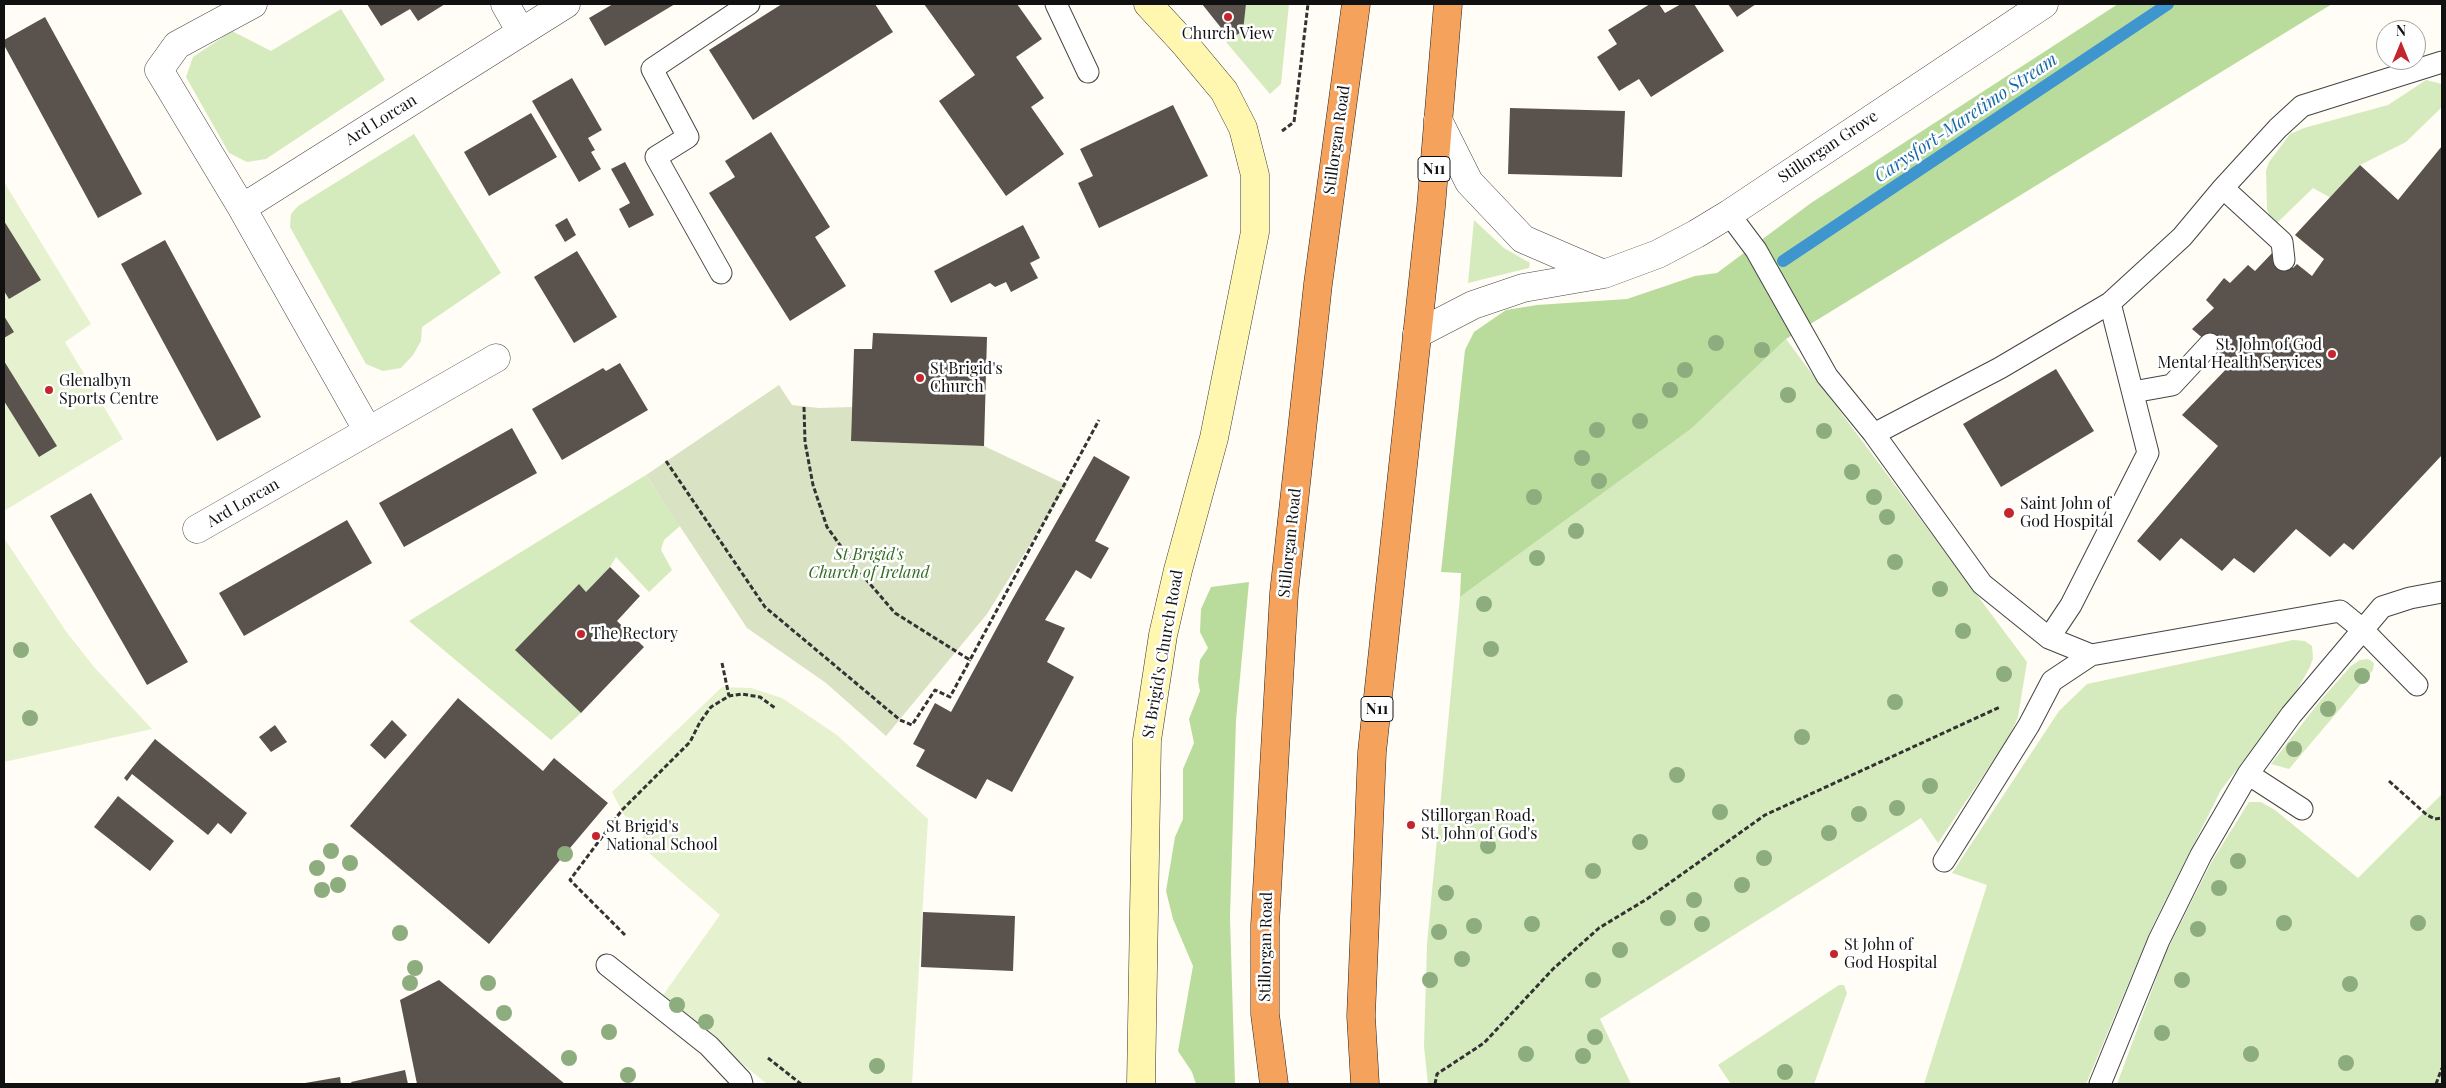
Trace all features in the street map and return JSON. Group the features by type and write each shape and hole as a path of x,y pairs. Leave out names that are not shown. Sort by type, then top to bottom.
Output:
{"highway":[{"name":"Stillorgan Road","path":"1274,1084 1265,1014 1265,925 1284,593 1318,284 1356,4"},
{"name":"N11","path":"1366,1084 1361,1016 1372,752 1431,207 1448,4"}],"street":[{"path":"253,4 177,45 159,70 242,208 368,431"},
{"path":"505,4 521,32"},
{"name":"Ard Lorcan","path":"242,208 566,4"},
{"name":"St Brigid's Church Road","path":"1141,1084 1147,740 1163,635 1178,570 1214,438 1255,232 1255,175 1243,128 1224,91 1184,42 1148,4"},
{"name":"Stillorgan Grove","path":"1416,334 1473,305 1523,288 1604,274 1658,254 1729,214 2044,4"},
{"path":"1438,120 1469,182 1523,239 1604,274"},
{"name":"Ard Lorcan","path":"196,529 496,358"}],"lane":[{"path":"721,274 656,157 688,138 652,69 749,4"},
{"path":"1056,4 1088,72"},
{"path":"1874,434 2000,368 2110,303 2182,237 2223,188 2278,128 2302,106 2442,62"},
{"path":"2223,188 2282,242 2284,260"},
{"path":"1729,214 1756,250 1827,376 1874,434 1982,584 2049,638 2091,655"},
{"path":"2049,638 2071,605 2148,453 2110,303"},
{"path":"2133,392 2172,385 2210,344"},
{"path":"2100,1084 2159,940 2201,855 2248,774 2291,716 2382,607 2410,598 2442,592"},
{"path":"1944,861 2029,725 2052,682 2091,655 2340,611 2362,629 2417,685"},
{"path":"2248,774 2302,809"},
{"path":"607,965 709,1046 741,1080 742,1084"}],"path":[{"path":"1250,156 1294,122 1308,4"},
{"path":"804,407 805,442 813,485 827,527 858,570 895,613 970,660"},
{"path":"666,461 764,607 900,720 912,725 935,690 950,697 1100,420"},
{"path":"722,663 729,696"},
{"path":"570,880 622,810 690,742 700,722 711,707 729,696 742,694 760,697 775,708"},
{"path":"1435,1084 1437,1074 1484,1044 1553,969 1599,928 1647,899 1765,815 2002,706"},
{"path":"2389,781 2427,815 2435,819 2442,818"},
{"path":"2436,1084 2442,1068"}],"green space":[{"path":"1246,4 1289,4 1281,84 1270,94 1226,42 1242,31"},
{"path":"2118,4 2332,4 1786,339 1691,429 1460,597 1461,573 1441,572 1465,350 1474,332 1506,310 1537,305 1627,299 1695,276 1717,273 1811,203"},
{"path":"341,9 385,80 266,159 247,162 229,153 186,77 193,57 232,31 271,51"},
{"path":"2426,80 2442,84 2442,107 2406,142 2360,165 2331,198 2313,188 2277,223 2271,218 2267,210 2266,171 2269,162 2290,134 2304,128 2388,105"},
{"path":"414,134 501,273 422,327 421,341 413,355 401,368 383,371 366,364 290,227 291,214 298,206"},
{"name":"Glenalbyn Sports Centre","path":"4,182 91,324 65,342 123,439 4,511"},
{"path":"1474,220 1504,248 1530,263 1529,268 1468,283"},
{"path":"1786,339 2027,662 2018,717 2009,737 1938,843 1921,818 1600,1019 1631,1084 1428,1084 1424,1046 1427,944 1460,597 1691,429"},
{"name":"St Brigid's Church of Ireland","path":"779,385 792,405 819,408 852,407 851,441 984,446 1067,485 987,614 886,736 826,683 747,628 646,475"},
{"path":"646,475 680,526 664,540 661,550 672,570 649,592 616,557 610,567 586,592 579,585 516,650 581,713 551,740 409,621"},
{"path":"4,538 65,630 94,667 152,729 4,762"},
{"path":"1249,582 1236,720 1230,917 1235,1084 1196,1084 1192,1072 1178,1051 1193,966 1173,919 1166,891 1175,837 1183,819 1183,769 1194,743 1189,719 1200,691 1198,680 1200,660 1208,648 1200,632 1201,609 1211,587"},
{"path":"2293,640 2305,641 2312,646 2313,658 2310,667 2297,690 2221,790 2153,925 2086,1084 1924,1084 1987,885 1952,873 2059,711 2087,684"},
{"path":"2368,659 2374,663 2373,670 2289,769 2271,764 2320,701 2351,666 2360,660"},
{"path":"722,687 751,688 782,698 837,735 928,819 912,1084 767,1084 661,998 720,915 642,847 644,830 624,815 612,792"},
{"path":"2442,794 2442,1084 2117,1084 2166,952 2212,861 2249,802 2261,802 2275,810 2358,878"},
{"path":"1839,985 1844,985 1847,993 1814,1084 1731,1084 1718,1065"}],"building":[{"path":"367,4 445,4 418,21 410,9 381,26"},
{"path":"613,4 675,4 605,46 589,18"},
{"path":"782,4 875,4 893,32 753,120 709,50"},
{"path":"924,4 1017,4 1042,39 1016,57 1044,98 1031,107 1064,154 1006,196 939,101 975,75"},
{"name":"Church View","path":"1202,4 1246,4 1243,31 1230,39"},
{"path":"1650,4 1659,4 1665,13 1681,4 1694,4 1724,51 1651,97 1639,79 1619,91 1597,57 1617,44 1608,30"},
{"path":"1728,4 1756,4 1737,17"},
{"path":"45,17 142,194 98,218 4,45 4,40"},
{"path":"572,78 602,130 588,138 595,150 591,152 601,169 579,182 532,101"},
{"path":"1173,105 1208,176 1099,228 1078,183 1093,176 1080,149"},
{"path":"1510,108 1625,111 1622,177 1508,174"},
{"path":"531,113 557,157 489,196 464,152"},
{"path":"771,132 830,227 815,237 846,286 790,321 709,193 735,177 725,161"},
{"name":"St. John of God Mental Health Services","path":"2442,146 2442,455 2353,550 2344,543 2330,557 2296,529 2254,573 2234,558 2222,571 2181,538 2160,561 2137,541 2218,446 2182,415 2232,363 2192,329 2214,308 2206,300 2224,278 2230,283 2248,265 2255,271 2274,251 2293,268 2297,264 2312,276 2324,259 2295,235 2360,165 2398,200"},
{"path":"625,162 654,215 629,228 619,209 630,203 611,169"},
{"path":"567,218 576,235 565,242 555,225"},
{"path":"4,221 41,280 9,299 4,291"},
{"path":"1023,225 1040,258 1030,263 1038,278 1011,292 1006,282 995,287 990,283 951,303 934,271"},
{"path":"165,240 261,417 217,441 121,264"},
{"path":"577,251 617,317 574,343 534,277"},
{"path":"4,316 14,332 4,338"},
{"name":"St Brigid's Church","path":"873,333 987,337 984,446 851,441 854,349 872,349"},
{"path":"4,361 57,446 39,457 4,401"},
{"path":"620,363 648,410 562,460 532,409 603,368 606,371"},
{"path":"2056,369 2094,431 2001,487 1963,424"},
{"path":"512,428 537,473 404,547 379,503"},
{"path":"1094,456 1130,477 1095,541 1109,548 1091,579 1076,570 1045,620 1065,628 1047,662 1074,677 1012,792 987,779 976,799 916,766 925,750 913,744 935,703 951,712"},
{"path":"91,493 188,662 147,685 50,516"},
{"path":"347,520 372,563 244,636 219,593"},
{"name":"The Rectory","path":"610,567 640,596 617,621 644,647 581,713 515,650 579,584 586,592"},
{"path":"458,698 543,771 554,758 608,803 489,944 350,826"},
{"path":"392,720 407,735 385,759 370,745"},
{"path":"275,725 287,742 271,752 259,737"},
{"path":"155,739 247,813 231,834 218,823 208,835 132,774 127,781 124,778"},
{"path":"118,796 174,841 150,871 94,827"},
{"path":"923,912 1015,916 1013,971 921,967"},
{"path":"439,980 565,1084 417,1084 400,1000"},
{"path":"405,1070 408,1084 352,1084 351,1082"},
{"path":"340,1077 341,1084 305,1084 305,1083"}],"waterway":[{"name":"Carysfort-Maretimo Stream","path":"1783,261 2168,4"}],"place":[{"name":"Church View","path":"1228,17"},
{"name":"St. John of God Mental Health Services","path":"2332,354"},
{"name":"St Brigid's Church","path":"920,378"},
{"name":"Glenalbyn Sports Centre","path":"49,390"},
{"name":"Saint John of God Hospital","path":"2009,513"},
{"name":"The Rectory","path":"581,634"},
{"name":"Stillorgan Road, St. John of God's","path":"1411,825"},
{"name":"St Brigid's National School","path":"596,836"},
{"name":"St John of God Hospital","path":"1834,954"}]}
